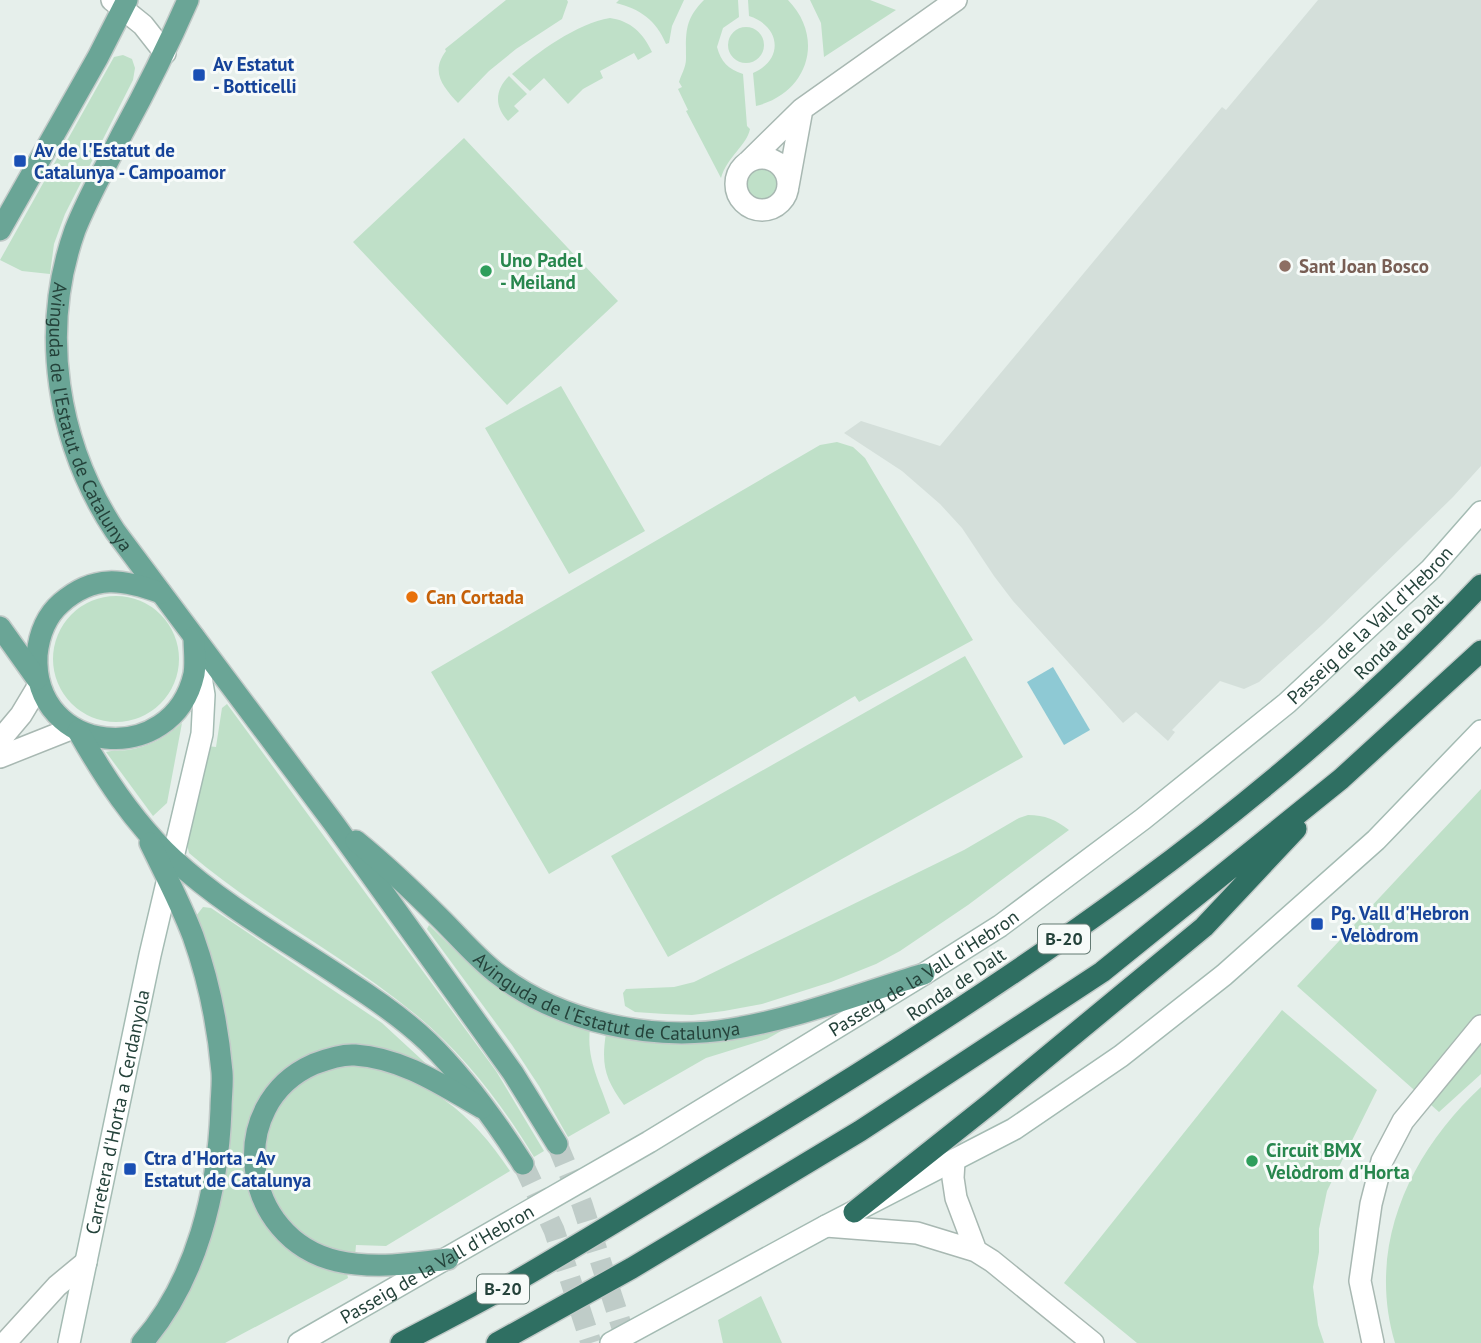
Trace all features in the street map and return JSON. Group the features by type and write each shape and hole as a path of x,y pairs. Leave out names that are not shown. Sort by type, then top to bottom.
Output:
{"highway":[{"name":"Ronda de Dalt","path":"401,1343 516,1282 872,1067 1059,943 1285,769 1370,695 1481,586"},
{"name":"B-20","path":"497,1343 632,1268 849,1137 1102,972 1353,768 1481,651"},
{"path":"854,1212 992,1103 1204,927 1353,768"}],"main road":[{"name":"Avinguda de l'Estatut de Catalunya","path":"188,0 165,53 93,190 66,258 59,302 57,364 63,408 77,458 100,509 335,825 513,1073 557,1144"},
{"path":"0,230 120,3"},
{"name":"Avinguda de l'Estatut de Catalunya","path":"38,682 38,644 42,630 58,606 69,596 93,584 108,581 136,583 163,593"},
{"path":"0,627 54,710 75,729 97,765 144,830 173,859 228,902 380,1003 427,1040 466,1082 523,1164"},
{"path":"75,729 102,738 128,737 155,728 167,719 178,710 194,674 194,637"},
{"name":"Avinguda de l'Estatut de Catalunya","path":"335,825 399,876 495,972 547,1004 605,1023 635,1030 666,1032 728,1030 758,1024 924,974"},
{"path":"142,1343 167,1309 196,1249 215,1177 222,1073 212,1006 192,935 144,830"},
{"path":"448,1259 379,1264 350,1263 323,1256 290,1238 273,1219 258,1188 254,1161 258,1130 268,1103 283,1085 301,1070 326,1059 352,1054 384,1058 410,1069 489,1113"}],"street":[{"path":"802,109 786,194 774,207 756,209 748,206 741,200 736,184 737,175 747,163 802,109 956,0"},
{"path":"120,3 143,25 165,53"},
{"path":"747,163 763,158 771,159 784,169 788,186"},
{"name":"Passeig de la Vall d'Hebron","path":"299,1343 649,1142 1000,926 1143,819 1287,703 1431,569 1481,512"},
{"name":"Avinguda de l'Estatut de Catalunya","path":"167,880 205,715 202,677 194,637"},
{"path":"0,740 21,715 38,682"},
{"path":"0,757 75,729"},
{"path":"611,1343 826,1226 1014,1129 1121,1056 1224,975 1376,840 1481,731"},
{"name":"Carretera d'Horta a Cerdanyola","path":"69,1343 167,880"},
{"path":"1373,1343 1360,1281 1371,1204 1382,1161 1403,1121 1481,1026"},
{"path":"954,1161 956,1198 984,1256"},
{"path":"826,1226 917,1233 984,1256 1093,1343"},
{"path":"5,1343 57,1286 86,1262"}],"shaded area":[{"name":"Sant Joan Bosco","path":"1318,0 1481,0 1481,466 1453,497 1322,625 1259,682 1244,689 1220,681 1172,730 1175,732 1168,741 1136,712 1123,723 1013,601 962,528 940,504 902,471 844,433 861,421 940,446 1222,107 1226,110"}],"green space":[{"path":"506,0 568,2 562,19 516,49 489,71 458,103 440,79 439,66 445,49"},
{"path":"619,0 684,0 672,26 669,43 666,44 652,22 633,9 616,3"},
{"path":"704,0 738,0 739,17 723,28 717,47 726,64 743,74 747,126 750,129 721,178 686,111 688,110 678,89 682,87 679,82 686,62 688,27 697,7"},
{"path":"748,0 788,0 800,15 808,48 799,77 788,90 774,100 756,106 753,73 770,60 775,43 767,27 749,16"},
{"path":"810,0 870,0 896,10 824,57 821,23"},
{"path":"610,18 636,29 652,52 638,60 634,53 600,71 603,78 583,89 568,104 544,78 530,91 512,74 571,32"},
{"path":"746,27 759,32 764,45 759,58 746,63 733,58 728,45 733,32"},
{"path":"123,55 132,59 135,68 133,80 65,214 54,244 50,274 22,271 0,260 114,57"},
{"path":"509,76 527,94 514,106 519,111 508,121 500,110 498,98 504,81"},
{"name":"Uno Padel - Meiland","path":"464,138 618,301 507,405 353,242"},
{"path":"760,165 773,170 778,183 773,196 760,201 747,196 742,183 747,170"},
{"path":"561,386 645,531 569,574 485,428"},
{"path":"837,442 853,447 865,458 973,640 859,702 855,696 549,874 431,672 820,445"},
{"path":"116,596 140,601 161,614 174,635 179,659 174,683 161,704 140,717 116,722 92,717 71,704 58,683 53,659 58,635 71,614 92,601"},
{"path":"965,656 1023,757 668,957 611,856"},
{"path":"227,704 496,1071 544,1151 534,1157 480,1080 433,1029 359,972 244,895 189,853 187,844 207,746 216,747 222,708"},
{"path":"182,723 167,803 153,816 106,752 136,749 150,744"},
{"path":"1481,789 1481,1074 1439,1112 1297,986"},
{"path":"1028,815 1050,819 1069,830 968,905 876,964 762,1004 724,1011 692,1015 665,1014 635,1012 625,1006 623,993 626,989 674,987 694,982 964,850"},
{"path":"203,907 211,908 382,1023 434,1071 336,1050 248,1131 248,1182 265,1224 280,1241 299,1255 321,1266 347,1273 348,1278 225,1343 154,1343 228,1145 196,916"},
{"path":"429,925 471,966 510,996 552,1016 590,1029 592,1062 610,1113 568,1137 512,1045 427,929"},
{"name":"Circuit BMX Velòdrom d'Horta","path":"1282,1010 1377,1090 1327,1191 1319,1229 1319,1252 1313,1287 1318,1325 1324,1343 1137,1343 1064,1283"},
{"path":"783,1026 783,1030 767,1039 706,1058 624,1105 612,1087 604,1063 606,1033"},
{"path":"357,1065 405,1078 445,1100 479,1131 510,1171 386,1246 356,1245 355,1257 333,1252 293,1230 272,1204 261,1157 273,1114 292,1090 316,1074 341,1066"},
{"path":"1481,1087 1481,1343 1395,1343 1387,1307 1386,1271 1400,1203 1415,1171 1434,1141"},
{"path":"761,1296 782,1343 723,1343 718,1320"}],"water":[{"path":"1053,667 1090,730 1064,745 1027,682"}],"tunnel":[{"path":"557,1144 582,1204 627,1343"},
{"path":"523,1164 554,1230 591,1343"}],"place":[{"name":"Av Estatut - Botticelli","path":"199,75"},
{"name":"Av de l'Estatut de Catalunya - Campoamor","path":"20,161"},
{"name":"Sant Joan Bosco","path":"1285,266"},
{"name":"Uno Padel - Meiland","path":"486,271"},
{"name":"Can Cortada","path":"412,597"},
{"name":"Pg. Vall d'Hebron - Velòdrom","path":"1317,924"},
{"name":"Circuit BMX Velòdrom d'Horta","path":"1252,1161"},
{"name":"Ctra d'Horta - Av Estatut de Catalunya","path":"130,1169"}]}
